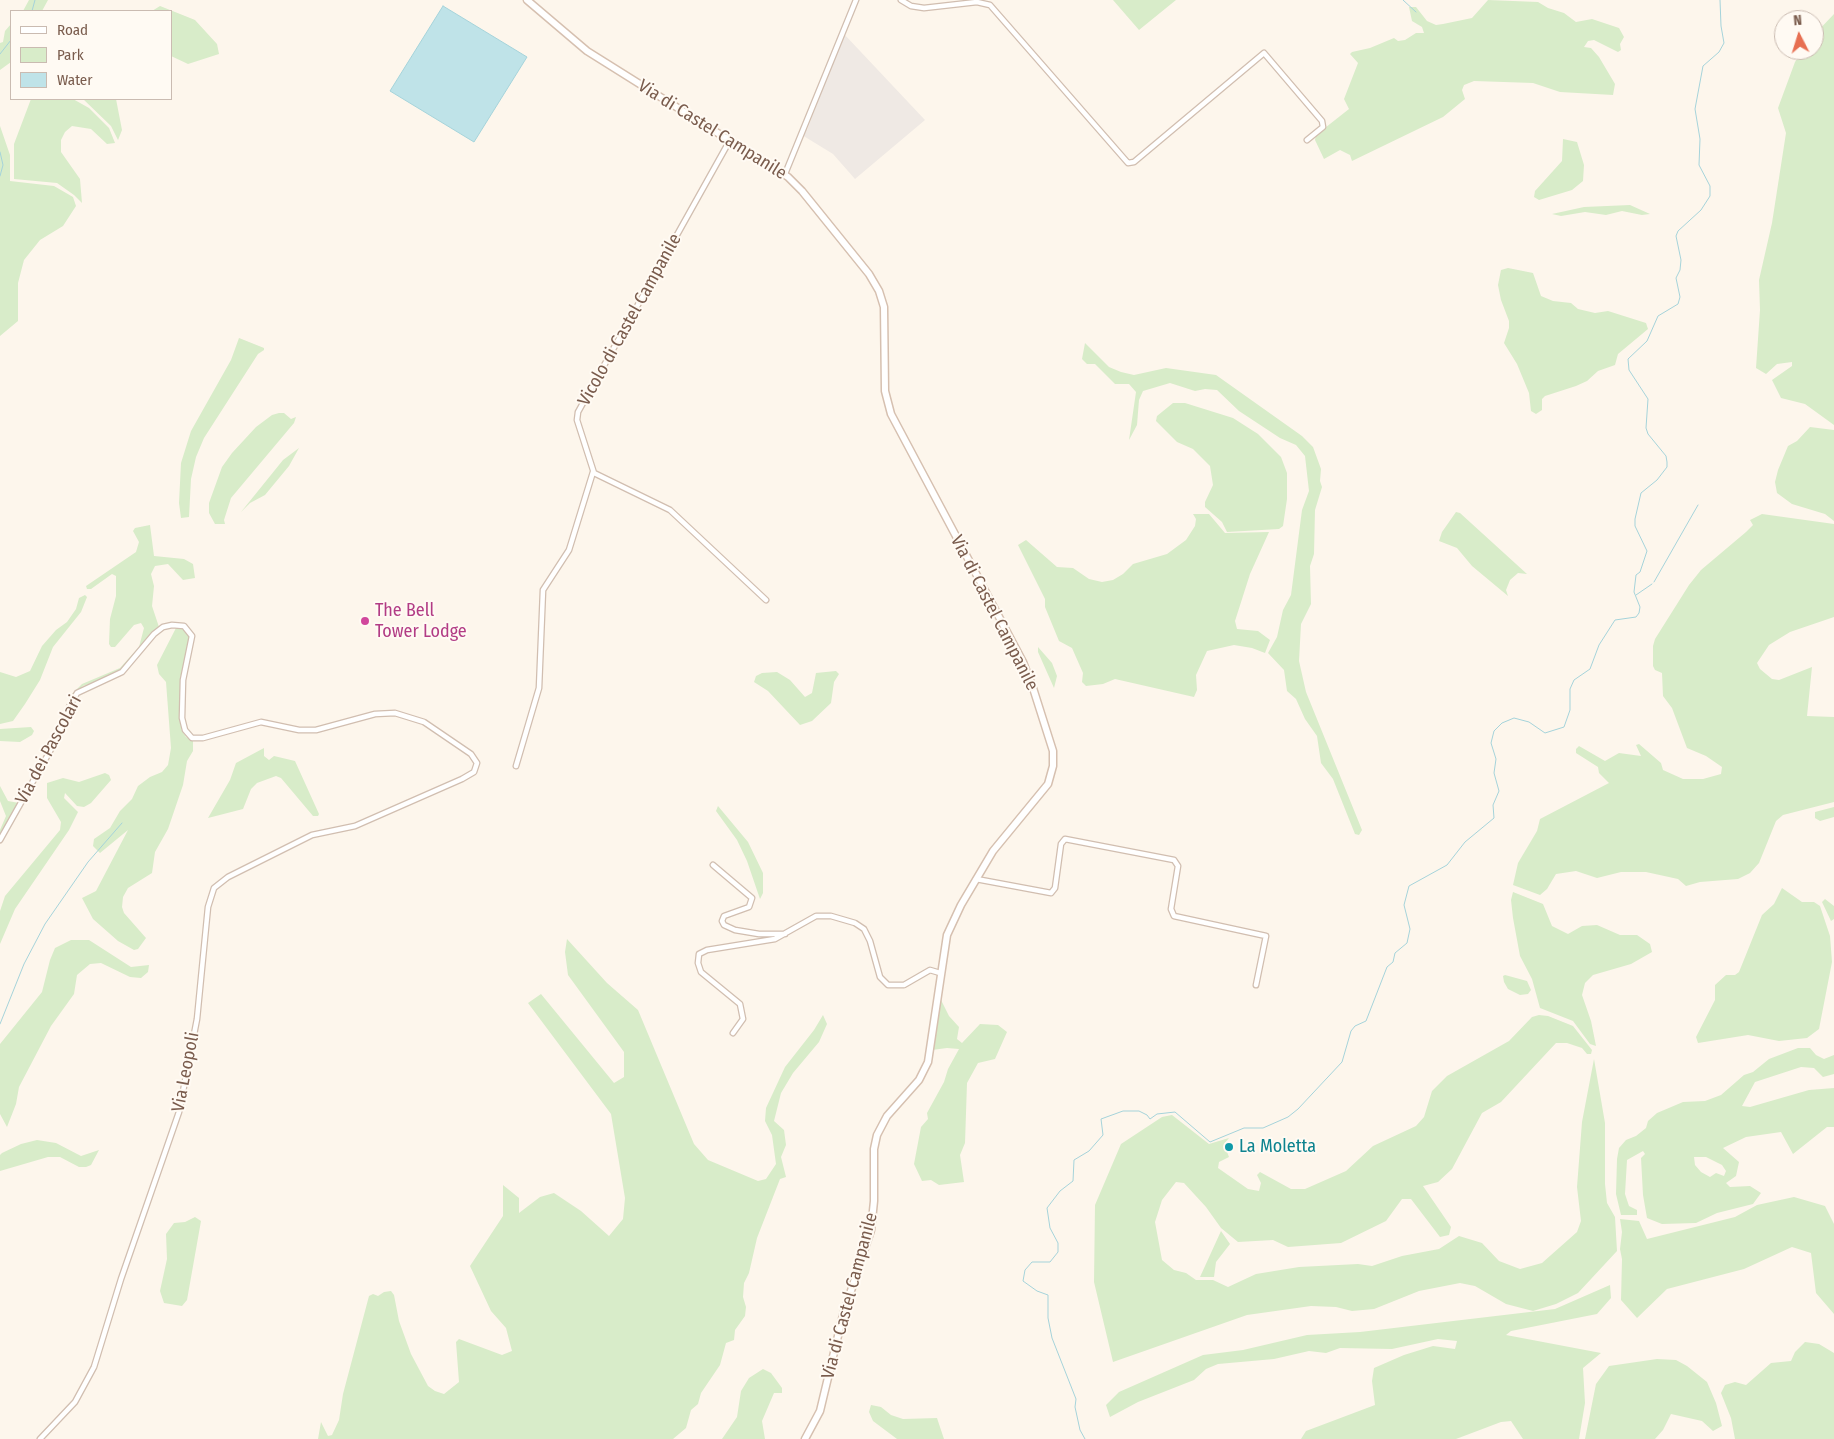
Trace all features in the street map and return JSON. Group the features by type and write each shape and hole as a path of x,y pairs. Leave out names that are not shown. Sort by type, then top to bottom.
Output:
{"street":[{"name":"Via di Castel Campanile","path":"528,0 584,49 785,174 802,191 864,268 879,291 884,309 885,389 890,412 1022,662 1050,741 1054,764 1048,784 999,842 976,879 949,930 940,973 932,1039 925,1071 913,1088 885,1119 876,1137 874,1149 874,1209 870,1232 843,1315 820,1411 805,1439"},
{"path":"785,174 856,0"},
{"path":"901,0 910,6 924,8 979,2 990,5 1128,163 1134,162 1263,53 1268,55 1322,121 1322,128 1307,140"},
{"name":"Vicolo di Castel Campanile","path":"593,472 577,422 578,413 730,140"},
{"path":"516,766 539,688 543,588 570,548 593,472 668,508 766,600"},
{"name":"Via dei Pascolari","path":"0,840 59,735 69,707 77,693 122,672 154,634 172,625 184,626 192,636 183,680 182,718 185,730 192,738 203,738 261,722 299,730 316,730 374,714 392,712 424,722 474,757 477,768 472,773 409,804"},
{"name":"Via Leopoli","path":"40,1439 74,1402 91,1373 121,1279 177,1118 197,1019 206,922 214,888 228,877 312,835 355,826 409,804"},
{"path":"976,879 1051,893 1055,888 1061,843 1065,839 1174,860 1178,867 1171,909 1174,916 1266,936 1256,985"},
{"path":"714,865 752,898 749,907 724,916 722,921 724,925 735,930 759,934 789,933"},
{"path":"733,1032 743,1019 742,1008 737,999 701,972 698,963 699,954 707,950 765,942 789,933 814,917 831,916 855,923 865,930 872,946 880,977 886,984 906,985 930,970 940,973"}],"shaded area":[{"path":"844,34 925,120 855,179 833,154 802,135 804,130 807,130"}],"green space":[{"path":"29,0 48,0 43,10 24,10"},
{"path":"1113,0 1176,0 1139,30"},
{"path":"1488,0 1538,2 1548,8 1564,13 1576,22 1592,19 1619,28 1624,37 1620,44 1621,50 1618,52 1594,40 1588,41 1584,47 1591,48 1599,57 1615,84 1613,95 1560,92 1533,83 1474,81 1464,85 1462,90 1465,99 1443,117 1352,161 1350,155 1340,150 1324,159 1315,140 1316,135 1349,109 1344,99 1358,63 1350,54 1352,52 1370,48 1394,38 1398,41 1405,40 1416,33 1424,33 1422,27 1412,21 1409,7 1416,7 1427,21 1436,25 1472,18"},
{"path":"160,6 170,10 154,10"},
{"path":"172,11 195,20 217,44 219,54 188,64 172,56"},
{"path":"1834,14 1834,425 1805,404 1781,398 1772,380 1792,366 1792,362 1777,364 1766,374 1756,368 1760,310 1759,280 1772,223 1786,133 1778,108 1796,60 1824,60 1824,24"},
{"path":"10,25 10,63 0,70 0,43 3,42 5,31"},
{"path":"31,100 75,100 89,108 109,128 115,143 107,144 91,129 72,126 65,132 61,140 61,152 80,179 82,203 57,183 14,179 14,144"},
{"path":"84,100 116,100 122,130 118,140 111,126"},
{"path":"0,126 10,155 10,181 54,186 73,197 76,206 63,226 40,240 24,260 18,283 18,321 0,336"},
{"path":"1563,139 1577,142 1584,165 1583,181 1572,190 1539,200 1534,197 1535,191 1562,161"},
{"path":"1630,205 1650,214 1642,215 1622,211 1606,215 1585,212 1561,216 1552,214 1584,207"},
{"path":"1508,268 1533,273 1541,296 1553,301 1571,303 1578,309 1595,313 1608,311 1646,323 1648,329 1618,354 1615,365 1598,371 1587,381 1576,386 1545,396 1542,399 1542,410 1536,414 1531,411 1529,393 1517,364 1504,343 1509,328 1509,321 1501,300 1498,285 1501,270"},
{"path":"239,338 264,348 264,350 258,354 204,438 196,457 191,479 189,517 181,518 179,503 181,463 191,431 231,360"},
{"path":"1085,343 1109,367 1121,372 1134,375 1166,368 1216,375 1302,436 1313,447 1321,469 1320,481 1322,487 1315,510 1314,554 1310,566 1311,604 1301,624 1299,661 1306,692 1362,830 1359,835 1355,834 1333,779 1321,763 1317,736 1305,719 1296,699 1287,691 1284,670 1268,653 1277,637 1283,610 1291,595 1302,510 1309,491 1305,456 1296,445 1280,438 1239,411 1217,390 1205,389 1195,391 1170,383 1143,391 1139,400 1137,425 1129,440 1136,392 1129,384 1115,384 1095,364 1087,364 1082,359"},
{"path":"1173,403 1185,403 1233,418 1258,434 1281,457 1287,473 1287,499 1283,526 1279,529 1227,532 1222,522 1205,507 1205,502 1213,485 1210,466 1193,449 1177,442 1156,421 1157,416"},
{"path":"284,413 291,419 296,417 294,423 231,498 224,520 225,524 215,524 209,513 209,503 222,467 256,427 272,415"},
{"path":"1810,427 1834,430 1834,521 1825,514 1792,504 1777,493 1775,482 1788,446 1797,441"},
{"path":"299,448 289,466 265,495 250,503 241,512 283,460"},
{"path":"1456,512 1460,513 1527,574 1518,573 1510,580 1506,590 1508,596 1472,566 1457,548 1439,541 1442,532"},
{"path":"1193,514 1209,514 1225,533 1269,532 1250,574 1235,621 1237,629 1258,631 1270,640 1265,653 1252,648 1234,645 1207,651 1196,675 1197,690 1194,697 1115,679 1103,684 1086,686 1082,682 1083,673 1072,648 1059,641 1045,607 1045,599 1018,545 1026,540 1057,567 1073,568 1089,579 1102,582 1113,580 1123,574 1133,564 1167,554 1186,540 1195,526 1196,519"},
{"path":"1762,514 1834,524 1834,617 1790,632 1769,645 1757,663 1760,669 1772,679 1779,680 1812,667 1807,716 1834,717 1834,802 1783,815 1776,821 1759,863 1750,873 1738,879 1700,882 1686,886 1678,879 1646,872 1621,872 1597,878 1576,871 1556,874 1547,889 1540,895 1513,885 1518,863 1537,831 1540,819 1609,783 1599,773 1598,767 1576,753 1576,749 1579,746 1605,761 1619,753 1641,756 1636,745 1639,744 1661,763 1663,770 1683,779 1703,779 1721,774 1722,767 1706,756 1687,748 1672,708 1663,696 1662,673 1655,670 1653,666 1653,646 1655,639 1689,585 1701,570 1753,525 1750,520"},
{"path":"150,525 154,556 184,559 193,564 195,578 183,580 168,564 155,566 151,574 154,586 152,606 159,627 127,666 114,675 83,686 74,695 72,694 82,684 120,668 139,647 144,628 141,623 134,625 115,647 111,647 109,644 110,619 116,596 116,576 112,574 91,589 87,589 86,586 136,552 139,542 133,531 135,528"},
{"path":"85,595 87,597 81,612 53,647 40,680 25,704 13,721 0,724 0,672 16,677 30,671 42,646 56,630 67,622 76,609 79,598"},
{"path":"177,626 184,629 190,636 180,679 181,729 186,737 193,741 193,751 187,761 183,785 168,829 155,852 152,873 128,888 123,897 122,907 124,913 146,938 138,949 134,950 118,941 93,919 82,898 96,891 128,830 100,853 93,846 94,839 110,828 120,811 132,799 138,786 150,777 162,772 168,765 171,748 166,682 159,674 157,665"},
{"path":"1038,647 1052,663 1057,676 1054,688 1038,652"},
{"path":"836,671 839,674 834,682 831,703 812,721 800,725 768,691 754,682 756,676 762,673 777,672 790,680 805,697 812,693 816,673"},
{"path":"31,727 34,731 32,735 20,742 0,741 0,729"},
{"path":"264,748 264,756 269,760 274,756 295,761 319,814 318,816 313,816 281,778 276,776 257,783 251,789 243,809 208,818 230,780 236,763"},
{"path":"105,773 109,775 111,780 91,803 84,807 77,806 65,793 64,798 78,812 69,830 15,909 0,944 0,911 5,896 60,830 61,822 47,798 47,783 63,778 79,782"},
{"path":"0,786 8,801 19,803 0,837 0,830 6,816 0,801"},
{"path":"718,806 748,842 763,873 763,893 760,899 747,861 737,840 716,811"},
{"path":"1834,807 1834,817 1820,821 1815,818 1815,812"},
{"path":"1782,888 1802,902 1814,902 1820,906 1830,936 1832,962 1819,1029 1807,1038 1779,1041 1748,1035 1698,1043 1696,1037 1715,1000 1715,985 1726,975 1735,975 1739,972 1762,915 1774,904"},
{"path":"1513,892 1543,904 1552,926 1568,934 1582,926 1597,925 1620,935 1637,935 1650,944 1652,952 1631,964 1593,975 1585,983 1582,995 1591,1021 1596,1046 1590,1044 1573,1021 1540,1008 1532,979 1520,956 1511,900"},
{"path":"1825,899 1834,906 1834,919 1831,921 1822,902"},
{"path":"567,939 607,983 638,1010 694,1144 708,1160 758,1181 766,1179 776,1164 772,1135 765,1121 766,1108 785,1067 814,1030 823,1015 827,1024 819,1042 793,1073 781,1093 774,1121 784,1130 786,1145 781,1157 786,1177 780,1179 757,1238 749,1273 744,1283 745,1316 735,1330 734,1340 726,1343 720,1365 701,1393 698,1404 691,1410 686,1428 673,1439 318,1439 321,1422 328,1436 332,1435 339,1420 343,1394 369,1296 373,1294 378,1296 384,1292 391,1291 394,1295 399,1321 411,1354 428,1386 435,1391 444,1394 459,1382 456,1342 459,1339 502,1355 512,1351 506,1328 491,1311 470,1266 503,1216 503,1185 519,1198 519,1213 540,1197 554,1193 581,1211 609,1236 623,1219 625,1198 611,1114 528,1003 541,994 614,1083 624,1077 624,1052 568,975 565,952"},
{"path":"71,940 89,940 131,967 149,965 148,972 141,978 130,977 101,963 90,964 77,975 74,994 51,1026 19,1087 16,1104 7,1127 0,1114 0,1044 42,992 55,948"},
{"path":"1503,976 1527,981 1531,990 1528,994 1520,995 1508,989 1504,982"},
{"path":"940,998 949,1016 959,1027 957,1039 962,1043 980,1024 998,1025 1007,1032 995,1059 978,1063 967,1083 965,1143 960,1155 964,1182 939,1185 931,1180 922,1181 914,1164 921,1127 928,1119 927,1113 959,1049 932,1050"},
{"path":"1539,1015 1548,1016 1573,1026 1592,1050 1591,1054 1587,1054 1582,1048 1567,1043 1556,1043 1501,1102 1482,1113 1452,1169 1438,1182 1423,1186 1451,1227 1449,1235 1440,1237 1411,1199 1402,1199 1386,1221 1341,1243 1288,1247 1273,1240 1238,1242 1221,1228 1206,1207 1184,1183 1176,1182 1162,1200 1155,1222 1162,1260 1174,1270 1186,1273 1196,1280 1213,1280 1228,1287 1256,1274 1299,1267 1358,1264 1372,1266 1402,1256 1439,1249 1459,1236 1482,1243 1499,1261 1520,1269 1542,1263 1577,1232 1581,1221 1577,1187 1582,1122 1594,1059 1605,1123 1605,1184 1607,1203 1615,1217 1617,1251 1578,1293 1556,1304 1533,1311 1506,1304 1475,1286 1460,1283 1419,1291 1374,1309 1352,1311 1336,1307 1311,1306 1247,1315 1113,1362 1094,1282 1095,1205 1121,1144 1162,1117 1172,1115 1209,1144 1229,1138 1224,1144 1229,1157 1219,1162 1218,1168 1248,1189 1259,1191 1261,1183 1257,1175 1260,1172 1291,1189 1305,1189 1346,1171 1373,1146 1416,1126 1424,1117 1432,1091 1447,1076 1509,1041 1532,1017"},
{"path":"1798,1048 1810,1048 1816,1055 1824,1059 1834,1055 1834,1074 1823,1077 1814,1068 1801,1067 1755,1082 1742,1106 1750,1107 1809,1090 1834,1088 1834,1127 1827,1127 1793,1154 1781,1132 1746,1137 1723,1148 1739,1162 1736,1176 1726,1183 1730,1187 1750,1186 1761,1193 1753,1204 1717,1213 1696,1223 1662,1224 1647,1218 1643,1195 1641,1158 1645,1154 1643,1151 1627,1160 1625,1194 1629,1206 1637,1210 1637,1215 1621,1215 1616,1194 1617,1159 1619,1148 1626,1140 1636,1136 1646,1128 1648,1121 1657,1113 1683,1102 1705,1101 1721,1095 1744,1075 1753,1072 1769,1059","holes":["1694,1157 1706,1157 1722,1165 1726,1171 1724,1176 1716,1173 1710,1177 1701,1172 1695,1165"]},
{"path":"37,1140 56,1143 81,1156 99,1150 91,1165 86,1167 79,1167 60,1157 48,1157 0,1171 0,1155 2,1153 21,1144"},
{"path":"1794,1197 1825,1206 1834,1224 1834,1314 1816,1293 1811,1253 1792,1247 1744,1269 1667,1289 1637,1318 1621,1300 1622,1259 1620,1249 1622,1232 1620,1219 1639,1221 1647,1239 1735,1217 1757,1205"},
{"path":"195,1217 201,1221 187,1300 182,1306 164,1303 160,1291 167,1259 166,1234 174,1223 185,1222"},
{"path":"1221,1231 1230,1244 1216,1262 1214,1277 1200,1277"},
{"path":"1610,1285 1611,1298 1597,1314 1511,1331 1506,1335 1601,1353 1583,1368 1585,1403 1579,1439 1523,1439 1511,1421 1501,1422 1456,1439 1301,1439 1306,1431 1375,1405 1372,1381 1374,1368 1404,1355 1433,1346 1455,1349 1457,1341 1438,1339 1392,1349 1340,1348 1326,1353 1309,1351 1274,1359 1218,1364 1206,1369 1194,1380 1138,1402 1110,1417 1106,1405 1119,1392 1203,1355 1243,1350 1307,1335 1360,1332 1555,1309"},
{"path":"1805,1342 1819,1344 1834,1353 1834,1439 1735,1439 1731,1418 1721,1393 1725,1385 1735,1382 1746,1385 1771,1363 1791,1361 1795,1352"},
{"path":"1657,1359 1676,1360 1707,1382 1716,1403 1722,1426 1713,1431 1702,1421 1671,1414 1663,1430 1655,1439 1585,1439 1596,1384 1609,1366"},
{"path":"763,1369 771,1373 782,1388 782,1393 774,1393 762,1421 765,1439 722,1439 737,1417 741,1391 749,1378"},
{"path":"871,1405 881,1407 891,1415 903,1419 937,1418 944,1439 897,1439 873,1421 869,1412"}],"water":[{"path":"443,6 527,57 474,142 390,91"}],"waterway":[{"path":"32,10 35,0"},
{"path":"1403,0 1416,12"},
{"path":"1085,1439 1080,1430 1075,1407 1076,1399 1052,1338 1048,1318 1048,1295 1037,1291 1023,1281 1025,1270 1032,1262 1050,1262 1058,1252 1058,1243 1050,1228 1047,1208 1060,1191 1073,1181 1074,1160 1089,1151 1103,1135 1101,1119 1123,1111 1139,1111 1150,1119 1157,1114 1175,1112 1210,1142 1244,1128 1263,1128 1288,1117 1298,1109 1342,1062 1351,1031 1355,1026 1366,1021 1387,967 1393,962 1395,953 1407,943 1410,929 1404,905 1409,886 1447,865 1465,842 1494,818 1493,805 1499,791 1494,773 1496,759 1491,743 1494,731 1502,723 1514,718 1529,722 1545,733 1564,727 1570,710 1570,689 1574,680 1590,669 1599,645 1615,620 1636,617 1639,613 1640,607 1634,592 1636,575 1640,572 1647,551 1635,526 1635,519 1641,493 1657,480 1667,467 1667,462 1666,456 1648,434 1646,428 1648,399 1629,370 1628,359 1647,341 1658,316 1678,304 1680,297 1676,278 1680,270 1681,260 1676,236 1678,231 1701,210 1710,196 1710,186 1699,165 1700,139 1695,109 1703,66 1719,52 1724,43 1720,0"},
{"path":"0,54 10,41"},
{"path":"0,152 3,165 0,176"},
{"path":"1654,582 1698,505"},
{"path":"1636,595 1652,584"},
{"path":"0,1024 24,964 45,924 88,862 122,823"}],"place":[{"name":"The Bell Tower Lodge","path":"365,621"},
{"name":"La Moletta","path":"1229,1147"}]}
